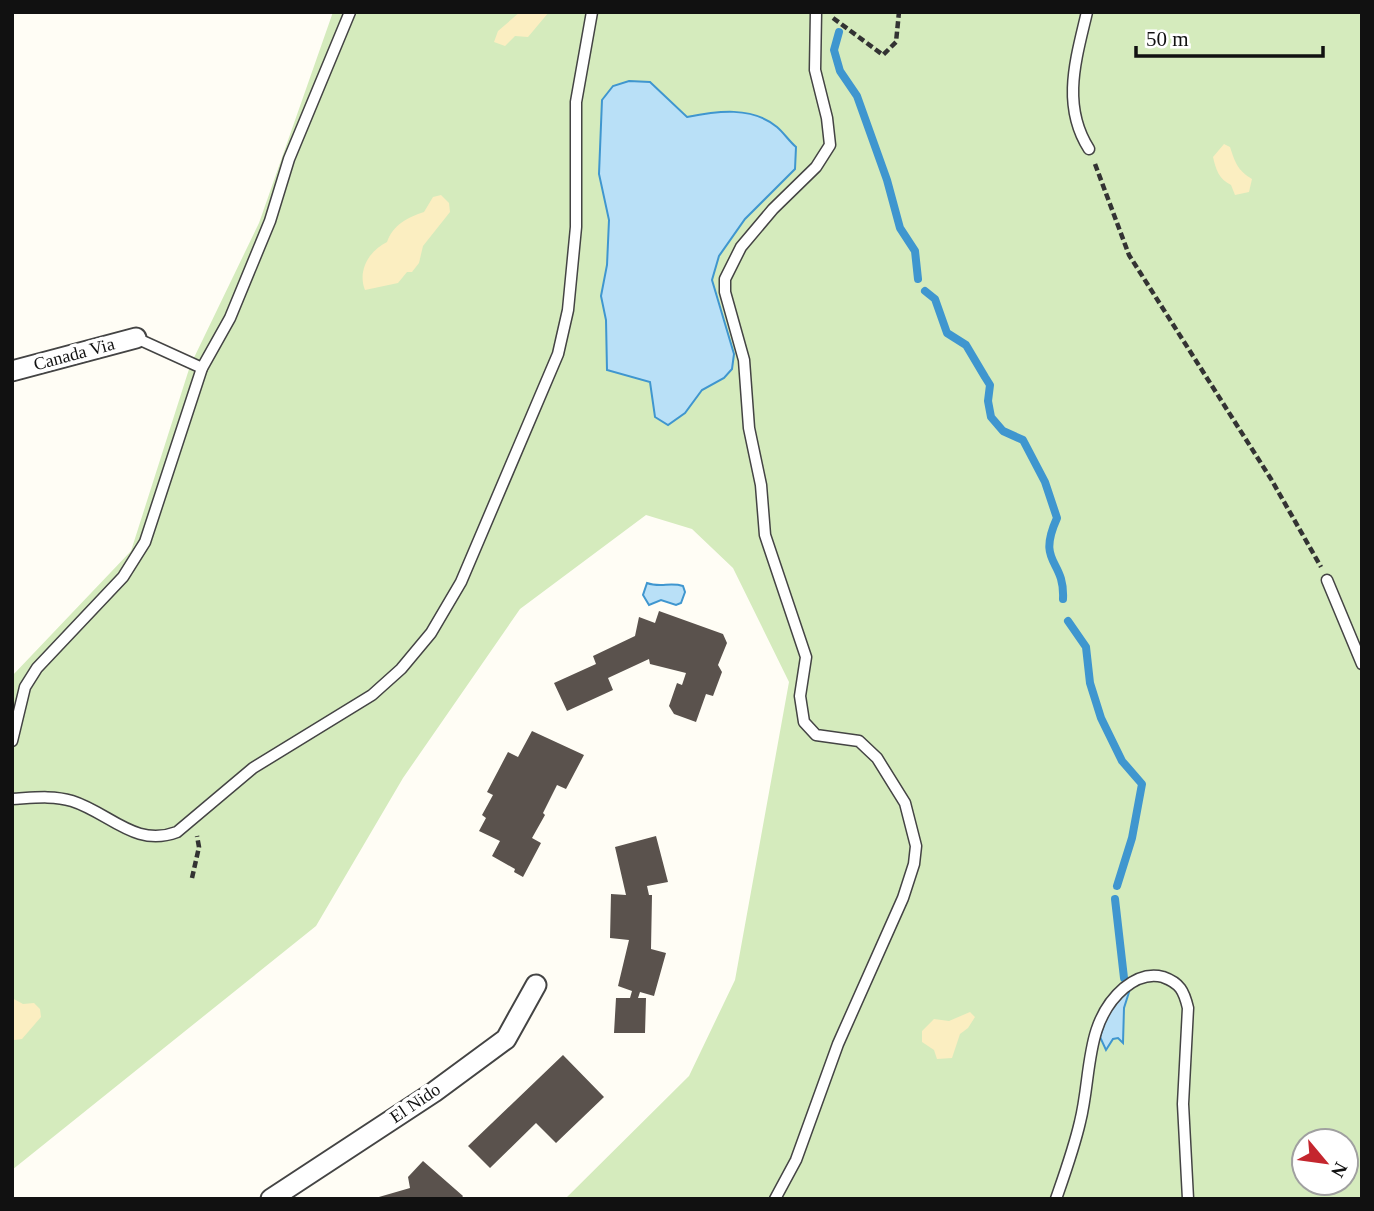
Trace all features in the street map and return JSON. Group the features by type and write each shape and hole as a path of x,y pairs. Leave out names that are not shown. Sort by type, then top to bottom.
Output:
{"street":[{"name":"Canada Via","path":"12,371 136,338"},
{"name":"El Nido","path":"271,1199 434,1092 506,1039 536,985"}],"lane":[{"path":"12,741 25,687 37,668 123,577 145,542 202,368 230,318 270,221 289,159 350,12"},
{"path":"12,799 56,797 73,802 126,831 148,838 162,838 191,823 253,768 372,695 401,669 431,633 461,582 561,343 568,310 576,227 576,102 592,12"},
{"path":"775,1199 796,1160 838,1044 903,898 915,864 916,846 905,803 877,758 859,741 816,735 804,722 800,696 806,657 765,535 761,485 749,428 744,360 725,292 725,279 741,247 773,209 816,167 830,145 827,118 815,70 816,12"},
{"path":"1087,12 1071,76 1081,137 1089,149"},
{"path":"136,338 202,368"},
{"path":"1328,580 1362,664"},
{"path":"1056,1199 1081,1120 1096,1024 1109,1002 1131,982 1149,975 1178,984 1185,993 1188,1008 1183,1104 1188,1199"}],"path":[{"path":"823,12 883,55 896,42 899,12"},
{"path":"1089,149 1129,256 1271,479 1328,580"},
{"path":"191,823 199,847 192,878"}],"green space":[{"path":"333,12 1362,12 1362,1199 565,1199 689,1076 735,980 789,682 733,568 692,529 646,515 520,609 403,778 316,926 12,1170 12,676 131,551 190,366 259,223"}],"sand":[{"path":"520,12 549,12 528,37 515,36 505,46 494,42 498,31"},
{"path":"1224,144 1230,147 1240,169 1252,179 1249,192 1235,195 1231,185 1219,174 1213,157"},
{"path":"441,195 449,203 450,212 423,246 419,263 412,272 407,272 398,283 365,290 364,268 370,255 387,242 397,226 424,212 433,197"},
{"path":"12,998 23,1004 34,1003 40,1009 41,1017 22,1039 14,1040 12,1035"},
{"path":"970,1012 975,1017 960,1034 952,1058 937,1059 934,1050 922,1042 922,1031 934,1019 949,1021"}],"water":[{"path":"629,81 650,82 687,117 722,112 757,116 777,127 796,147 795,169 745,219 719,256 712,280 734,354 732,369 724,378 702,390 685,413 668,425 655,417 650,382 607,370 606,320 601,296 607,265 609,220 599,174 602,100 613,86"},
{"path":"647,583 683,586 685,592 681,603 676,605 661,600 649,605 643,595"},
{"path":"1130,989 1124,1008 1123,1043 1118,1038 1113,1039 1106,1050 1100,1037 1105,1022 1115,1004"}],"building":[{"path":"659,611 723,634 727,643 718,665 722,672 713,696 706,694 696,722 674,714 669,706 677,683 682,685 686,673 650,664 649,659 608,678 613,690 567,711 554,683 596,664 593,656 635,636 639,617 655,623"},
{"path":"532,731 584,755 566,789 557,785 543,813 545,815 532,838 541,843 523,877 514,872 515,869 492,856 500,841 479,831 486,818 482,815 493,795 487,792 508,752 518,757"},
{"path":"656,836 668,882 647,886 649,895 652,895 651,949 666,953 654,996 640,992 638,998 646,998 645,1033 614,1033 616,998 630,998 632,991 618,986 629,940 610,938 611,894 626,895 615,847"},
{"path":"563,1055 604,1097 556,1143 536,1123 490,1168 468,1146"},
{"path":"423,1161 463,1196 461,1199 372,1199 410,1188 408,1177"}],"waterway":[{"path":"839,32 834,50 840,71 857,96 887,180 900,228 915,251 918,279"},
{"path":"925,291 935,299 947,333 966,345 990,385 988,401 991,417 1003,431 1023,440 1045,482 1057,518 1049,545 1060,576 1063,599"},
{"path":"1068,621 1086,647 1090,683 1101,718 1122,761 1142,784 1132,838 1117,886"},
{"path":"1115,899 1124,978"}]}
